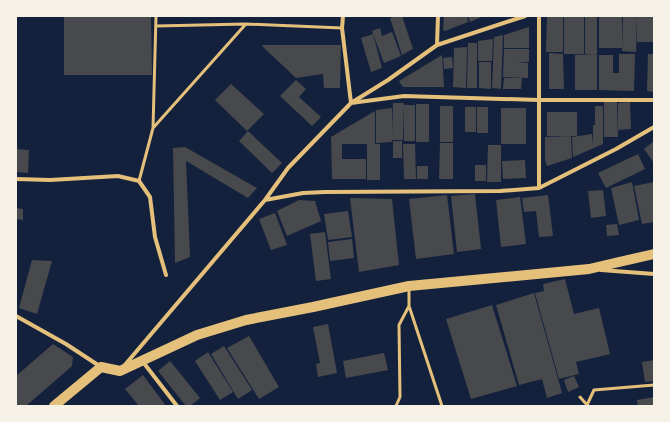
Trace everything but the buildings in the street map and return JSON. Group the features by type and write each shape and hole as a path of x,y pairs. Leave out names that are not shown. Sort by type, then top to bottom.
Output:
{"highway":[{"path":"54,406 101,367 120,371 197,335 246,320 409,286 589,269 654,254"}],"street":[{"path":"343,16 342,28 351,103"},
{"path":"437,44 438,16"},
{"path":"120,371 265,200 288,168 351,103 388,80 437,44 525,16"},
{"path":"539,16 539,188"},
{"path":"351,103 404,96 539,100 654,100"},
{"path":"265,200 303,193 325,192 500,191 539,188 616,149 654,127"},
{"path":"16,179 50,180 118,176 139,181 150,197 155,237 166,275"},
{"path":"589,269 654,274"},
{"path":"16,316 66,344 101,367"},
{"path":"142,360 177,406"}],"lane":[{"path":"139,181 153,128 156,16"},
{"path":"156,26 246,24 342,28"},
{"path":"153,128 246,24"},
{"path":"409,286 409,306 442,406"},
{"path":"396,406 400,397 399,325 409,306"},
{"path":"580,397 587,406 594,390 654,384"}]}
